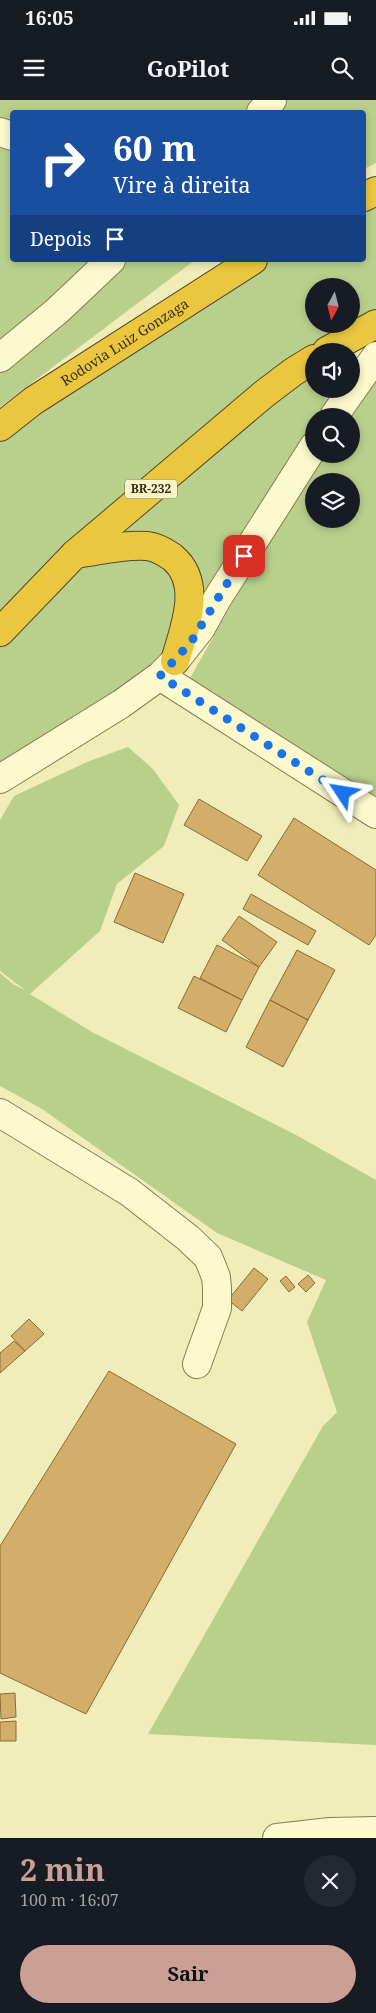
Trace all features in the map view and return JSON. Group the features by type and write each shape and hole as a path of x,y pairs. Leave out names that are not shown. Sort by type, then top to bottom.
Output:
{"highway":[{"name":"Rodovia Luiz Gonzaga","path":"0,427 33,400 250,262"},
{"path":"342,343 376,324"},
{"name":"BR-232","path":"0,632 75,554 264,394 305,365"},
{"path":"75,554 132,546 148,546 157,549 177,562 184,572 190,601 167,669"}],"street":[{"path":"263,110 272,100"},
{"path":"0,358 57,311 109,262"},
{"path":"340,408 376,356"},
{"path":"0,779 121,704 167,669 200,628 216,599 305,460"},
{"path":"167,669 376,814"},
{"path":"0,1113 129,1192 188,1238 208,1257 216,1282 216,1308 197,1364"},
{"path":"277,1838 330,1832 376,1831"}],"green space":[{"path":"0,100 376,100 376,163 366,168 366,110 10,110 10,262 192,262 0,407"},
{"path":"376,199 376,323 351,343 305,343 305,379 0,619 0,419 260,262 366,262 366,205"},
{"path":"376,365 376,796 189,680 305,474 305,528 360,528 360,473 305,473 311,463 360,463 360,408 347,408 354,398 360,398 360,389"},
{"path":"305,372 305,398 342,398 335,408 305,408 305,451 186,637 188,559 88,548"},
{"path":"156,551 185,590 165,660 0,768 0,642 79,563"},
{"path":"128,747 153,769 179,805 164,846 117,884 100,931 30,994 92,1032 296,1135 376,1180 376,1745 148,1734 323,1426 337,1412 307,1322 326,1280 217,1233 42,1109 0,1086 0,973 13,984 25,990 0,971 0,820 14,796 87,762"}],"building":[{"path":"199,799 262,836 247,861 184,825"},
{"path":"294,818 376,870 376,935 369,945 258,875"},
{"path":"135,873 184,894 163,943 114,922"},
{"path":"251,894 316,931 308,945 243,909"},
{"path":"239,916 277,942 259,967 222,940"},
{"path":"217,945 259,967 242,1000 200,978"},
{"path":"297,950 335,970 308,1020 270,1000"},
{"path":"194,976 242,1000 226,1032 178,1008"},
{"path":"270,1000 308,1020 283,1067 246,1047"},
{"path":"254,1268 268,1279 242,1311 228,1300"},
{"path":"308,1275 315,1283 306,1292 298,1284"},
{"path":"286,1276 295,1287 289,1292 280,1281"},
{"path":"29,1319 44,1334 25,1351 11,1336"},
{"path":"14,1341 25,1351 0,1373 0,1353"},
{"path":"109,1371 236,1444 86,1714 0,1673 0,1546"},
{"path":"15,1693 16,1717 1,1719 0,1694"},
{"path":"16,1721 16,1741 0,1741 0,1722"}],"route":[{"path":"244,556 191,642 160,676 343,793"}]}
